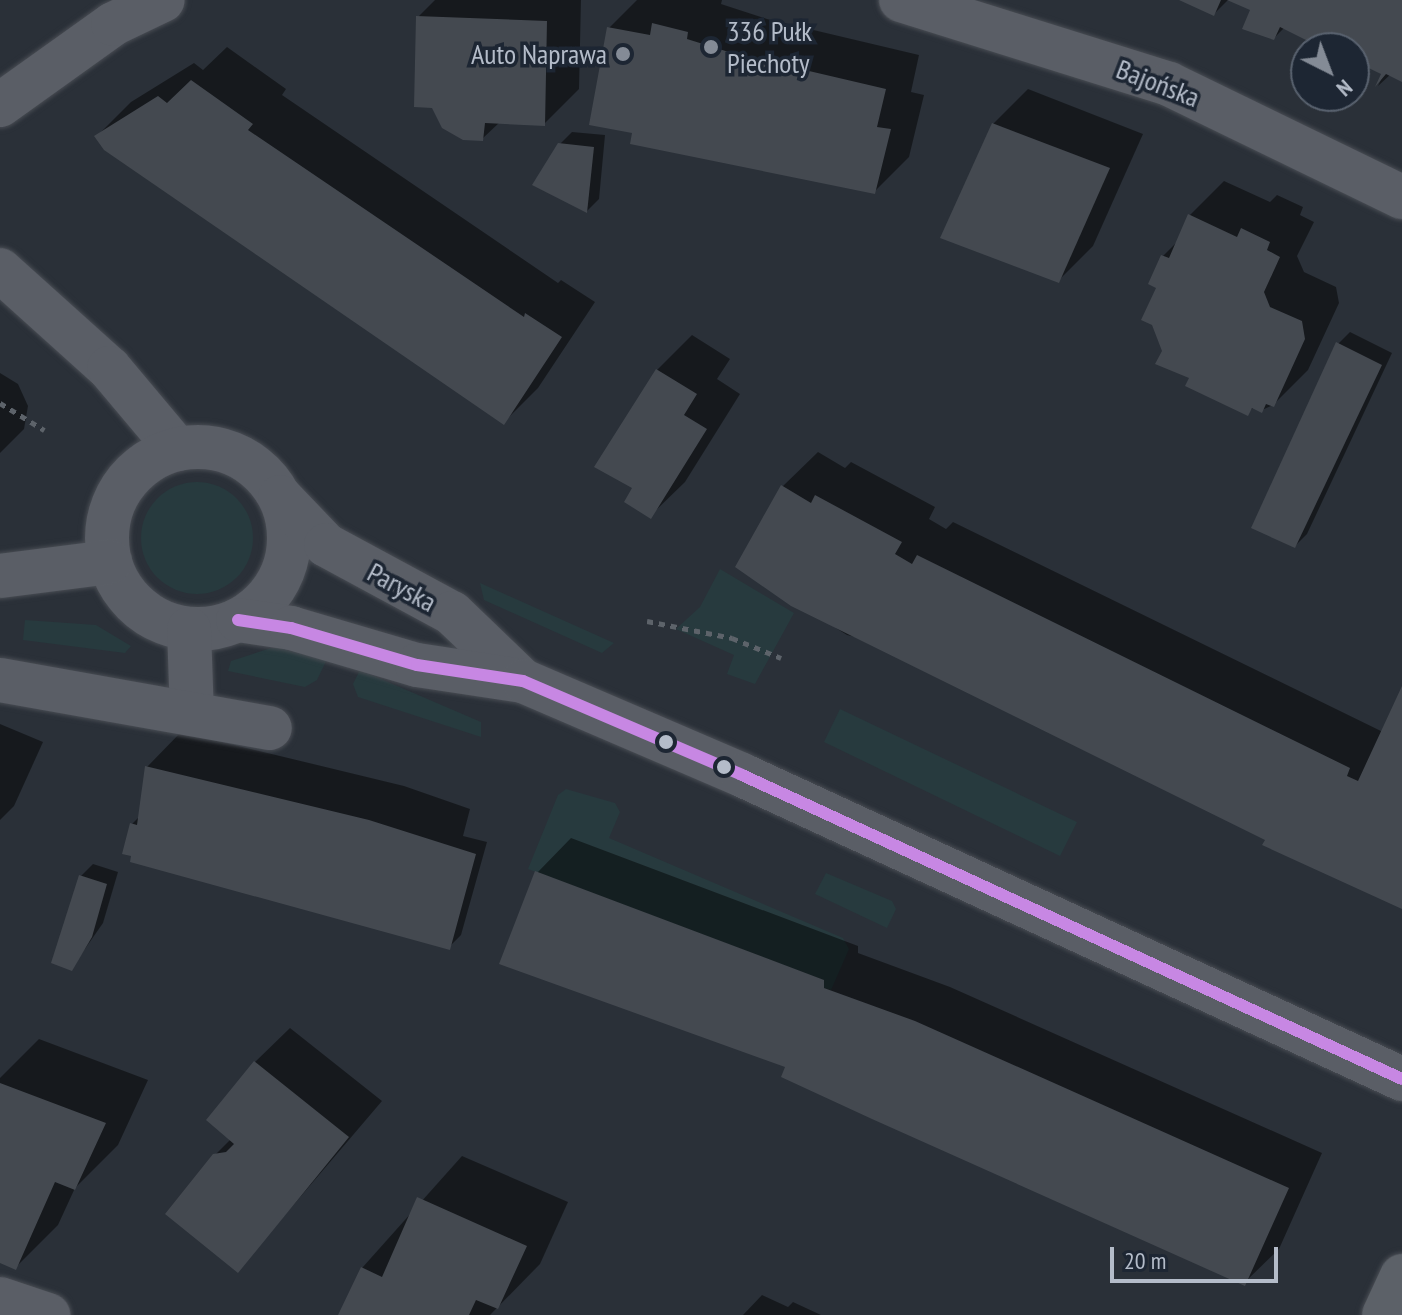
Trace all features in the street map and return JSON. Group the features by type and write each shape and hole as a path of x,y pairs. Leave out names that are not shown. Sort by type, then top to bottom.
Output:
{"main road":[{"path":"1384,1315 1402,1276"}],"street":[{"path":"0,105 113,24 163,0"},
{"name":"Bajońska","path":"901,0 1169,84 1402,197"},
{"path":"0,270 109,368 177,449"},
{"path":"208,447 237,455 262,472 280,497 289,524 289,553 279,581 262,604 238,620 189,629 139,608 121,588 110,562 107,533 113,505 128,480 150,460 177,449 208,447"},
{"name":"Paryska","path":"280,497 326,545 452,613 523,681"},
{"path":"0,576 110,562"},
{"name":"Paryska","path":"238,620 291,628 417,665 523,681 756,782 1402,1079"},
{"path":"189,629 192,714"},
{"path":"0,680 270,728"},
{"path":"0,1299 48,1315"}],"path":[{"path":"0,403 44,430"},
{"path":"647,621 732,638 781,658"}],"green space":[{"path":"197,482 218,487 236,499 248,517 253,538 248,559 236,577 218,589 197,594 176,589 158,577 146,559 141,538 146,517 158,499 176,487"},
{"path":"720,569 794,613 755,684 727,674 734,655 676,629 700,607"},
{"path":"480,583 614,643 602,653 484,600"},
{"path":"25,620 96,625 131,646 125,653 23,640"},
{"path":"271,648 295,648 328,657 317,680 305,687 228,671 231,661"},
{"path":"360,670 481,722 481,737 358,697 353,684"},
{"path":"840,709 1077,822 1060,856 824,742"},
{"path":"566,789 615,803 620,812 609,838 843,938 849,949 831,990 821,987 823,980 528,869 558,795"},
{"path":"826,873 892,901 896,909 887,928 815,894"}],"building":[{"path":"1179,0 1221,0 1214,16"},
{"path":"1227,0 1402,0 1402,82 1386,74 1375,87 1381,74 1370,69 1370,32 1290,32 1280,27 1274,40 1242,29 1250,10"},
{"path":"416,16 547,21 545,126 485,123 483,141 463,140 442,128 432,108 414,107"},
{"path":"652,23 688,32 687,39 732,53 886,89 877,127 891,129 875,194 630,144 632,133 589,125 607,27 650,35"},
{"path":"191,80 253,124 248,130 524,317 525,313 562,337 504,425 104,150 94,136 158,96 167,103"},
{"path":"992,123 1110,168 1059,283 940,238"},
{"path":"558,143 594,147 587,213 532,185"},
{"path":"1188,214 1237,237 1241,228 1270,242 1267,250 1280,257 1264,292 1270,307 1302,321 1305,339 1274,407 1266,404 1262,413 1252,408 1248,416 1185,386 1189,378 1155,364 1162,351 1152,325 1141,320 1156,288 1148,284 1161,255 1169,258"},
{"path":"1336,342 1382,365 1295,548 1251,528"},
{"path":"656,369 697,394 684,415 707,429 651,519 624,502 632,488 594,467"},
{"path":"781,485 811,503 815,495 902,542 895,554 912,564 917,555 1350,768 1347,776 1358,781 1402,686 1402,909 1262,845 1265,840 791,606 735,567"},
{"path":"145,766 369,820 476,854 450,950 130,862 131,856 122,854 130,823 137,825"},
{"path":"535,871 824,980 824,988 915,1021 1289,1188 1245,1286 781,1077 785,1067 499,964"},
{"path":"79,875 107,884 92,937 72,971 51,963"},
{"path":"254,1061 349,1137 238,1273 165,1214 213,1154 226,1152 234,1144 206,1120"},
{"path":"0,1083 106,1123 75,1190 55,1182 16,1270 0,1263"},
{"path":"417,1197 527,1246 498,1309 476,1300 469,1315 338,1315 361,1267 382,1277"}],"transit line":[{"path":"238,620 291,628 417,665 523,681 742,775 1402,1079"}],"place":[{"name":"336 Pułk Piechoty","path":"711,47"},
{"name":"Auto Naprawa","path":"623,54"}]}
